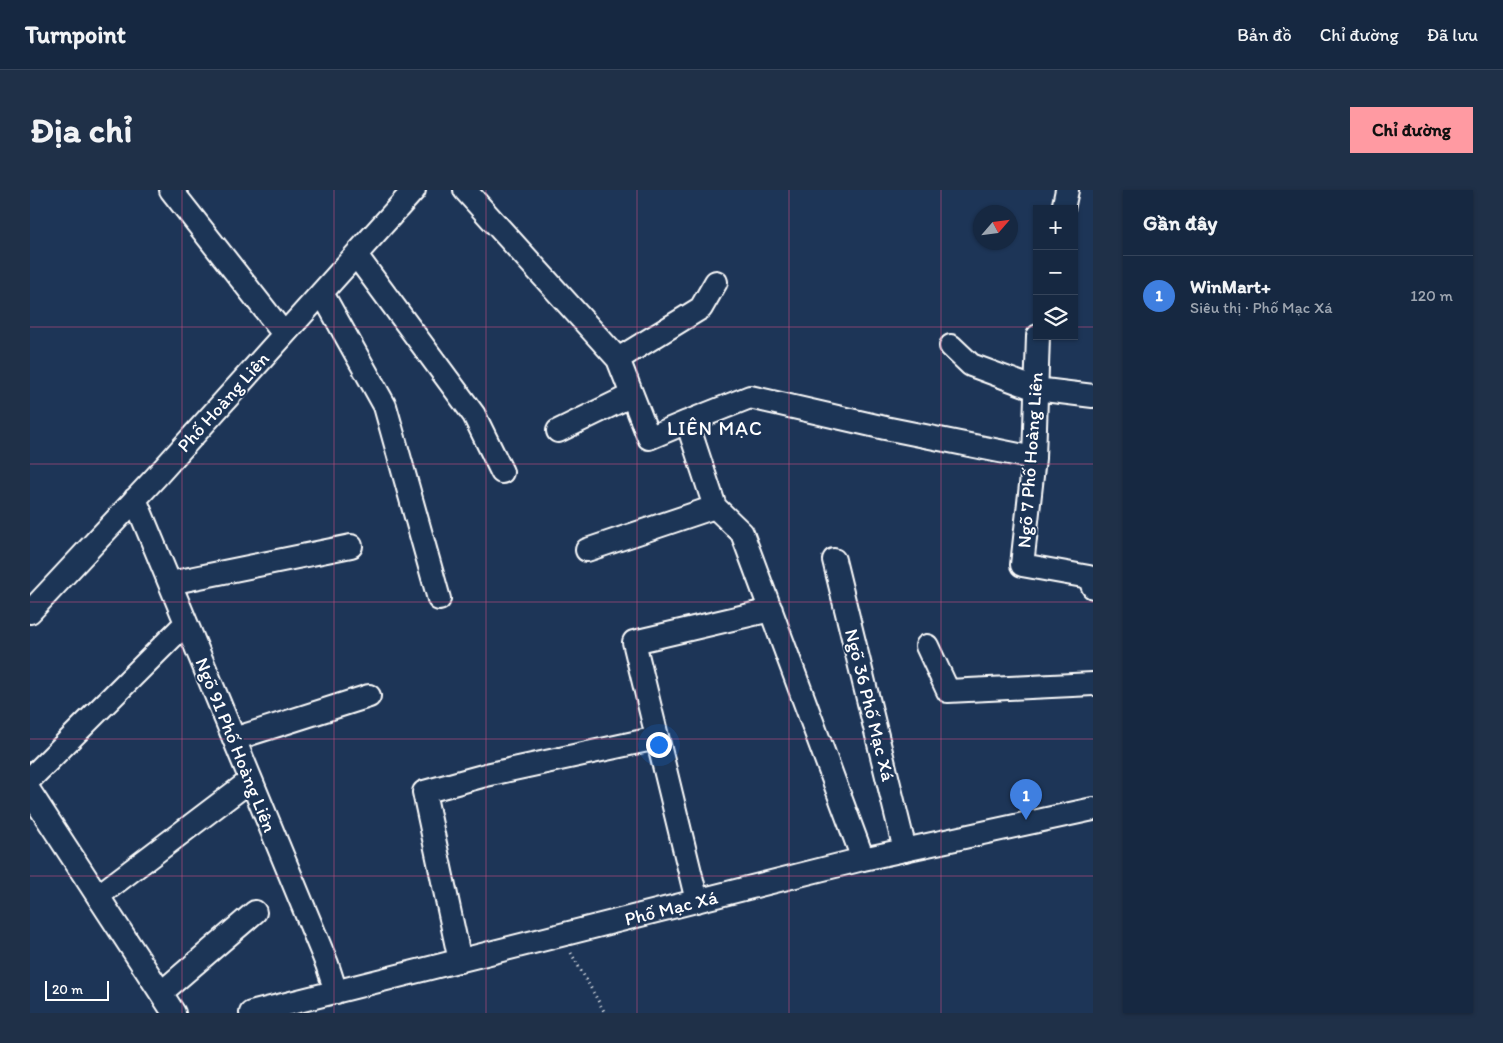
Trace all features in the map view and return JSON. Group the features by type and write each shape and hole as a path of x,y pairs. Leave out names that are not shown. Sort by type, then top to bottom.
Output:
{"street":[{"path":"171,190 284,334"},
{"name":"Phố Hoàng Liên","path":"30,612 135,499 414,190"},
{"path":"465,190 618,359 649,438 750,397 885,428 1034,458"},
{"path":"1064,205 1067,190"},
{"path":"356,255 474,415 502,472"},
{"path":"618,359 701,308 716,282"},
{"path":"322,293 385,406 439,599"},
{"name":"Ngõ 7 Phố Hoàng Liên","path":"1038,340 1034,458 1022,564 1090,577 1093,587"},
{"path":"950,346 971,365 1036,390 1093,396"},
{"path":"558,431 632,395"},
{"path":"687,422 715,507 742,533 863,859"},
{"name":"Ngõ 91 Phố Hoàng Liên","path":"135,499 327,964 336,992"},
{"path":"587,550 715,507"},
{"path":"170,583 351,546"},
{"name":"Ngõ 36 Phố Mạc Xá","path":"834,560 905,850"},
{"path":"697,901 634,642 771,610"},
{"path":"30,779 186,623"},
{"path":"927,646 948,691 1093,684"},
{"path":"234,739 368,696"},
{"path":"460,961 424,792 486,775 656,738"},
{"path":"98,896 251,780"},
{"path":"30,792 174,1013"},
{"name":"Phố Mạc Xá","path":"252,1013 863,859 1093,809"},
{"path":"161,993 255,912"}],"path":[{"path":"561,935 605,1013"}],"place":[{"name":"WinMart+","path":"1026,820"}],"district":[{"name":"LIÊN MẠC","path":"715,428"}]}
